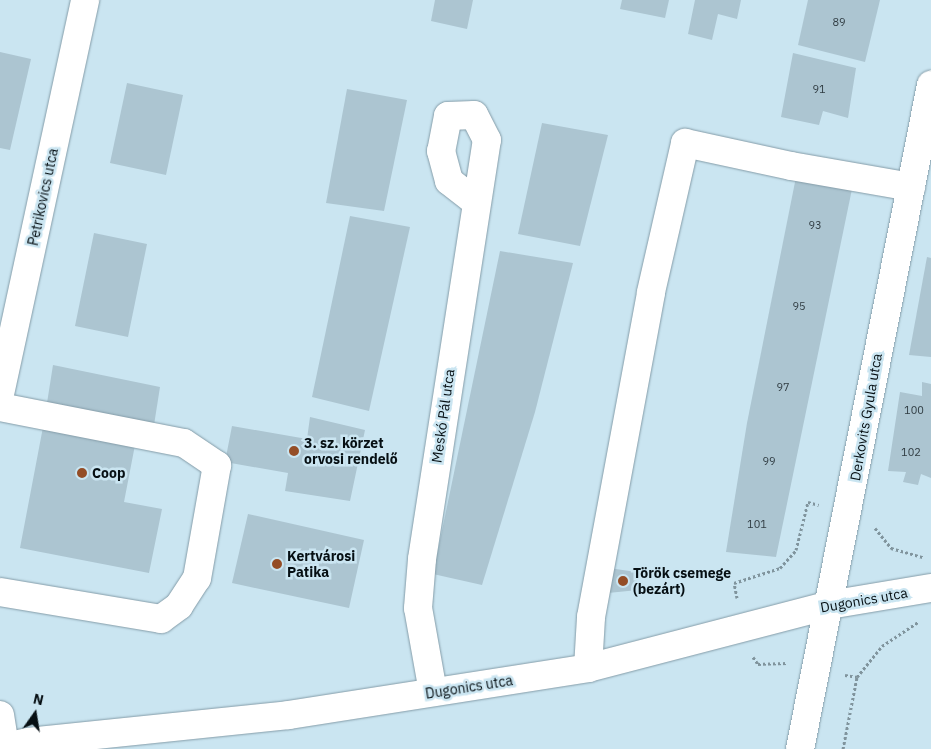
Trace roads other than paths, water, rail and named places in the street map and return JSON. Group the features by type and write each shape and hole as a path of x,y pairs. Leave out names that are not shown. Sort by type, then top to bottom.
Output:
{"street":[{"name":"Petrikovics utca","path":"0,394 86,0"},
{"name":"Derkovits Gyula utca","path":"800,749 931,85"},
{"name":"Meskó Pál utca","path":"433,692 418,608 422,559 475,201 487,140 474,116 448,116 441,151 449,181 475,201"},
{"path":"588,668 591,618 651,292 685,143 791,166 911,187"},
{"path":"0,407 184,443 217,464 198,578 179,606 161,619 0,592"},
{"name":"Dugonics utca","path":"16,746 289,715 588,668 829,605 931,588"},
{"path":"0,715 16,746"}],"place":[{"name":"3. sz. körzet orvosi rendelő","path":"294,451"},
{"name":"Coop","path":"82,473"},
{"name":"Kertvárosi Patika","path":"277,564"},
{"name":"Török csemege (bezárt)","path":"623,581"}]}
